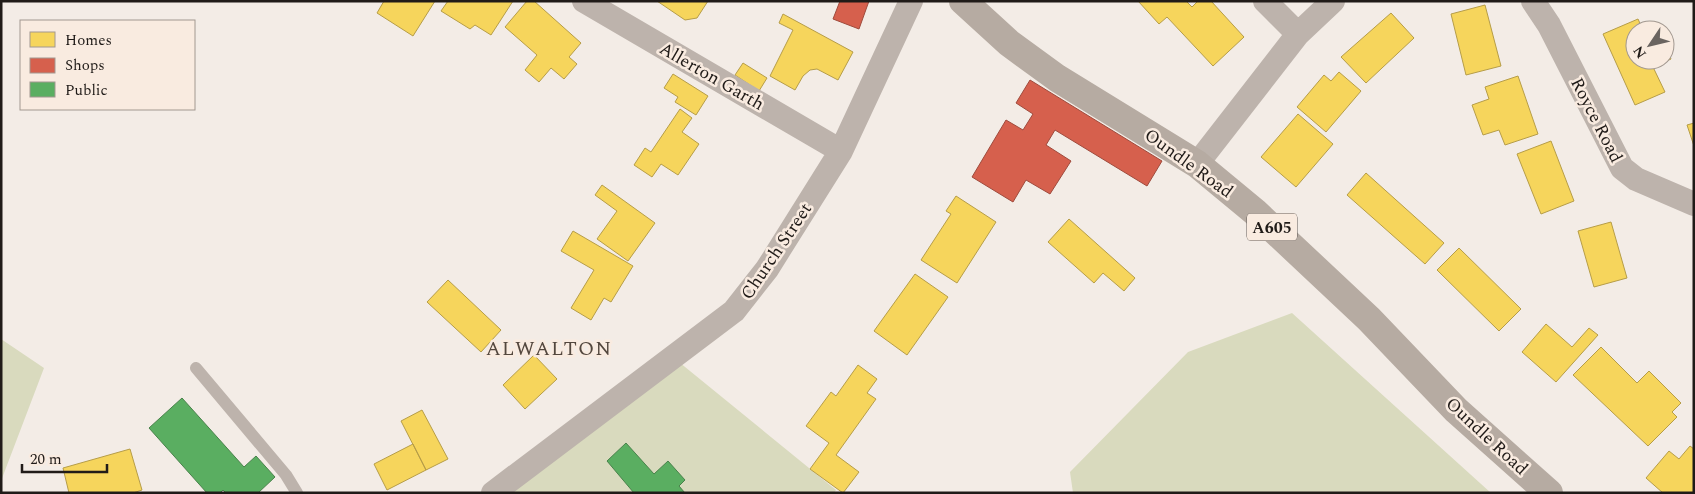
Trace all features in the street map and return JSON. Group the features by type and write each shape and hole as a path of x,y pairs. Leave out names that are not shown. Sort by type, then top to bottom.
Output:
{"main road":[{"name":"Oundle Road","path":"963,1 1009,44 1057,78 1197,164 1255,212 1369,319 1456,410 1549,493"}],"street":[{"name":"Allerton Garth","path":"584,1 841,151"},
{"name":"Church Street","path":"493,493 734,312 767,269 841,151 912,1"},
{"path":"1266,1 1298,34"},
{"path":"1197,164 1298,34 1334,1"},
{"name":"Royce Road","path":"1534,1 1549,25 1622,168 1636,179 1694,204"}],"lane":[{"path":"196,368 286,475 297,493"}],"green space":[{"path":"1292,313 1491,493 1073,493 1070,472 1188,352"},
{"path":"1,339 44,368 1,481"},
{"path":"674,358 836,490 834,493 493,493"}],"building: Homes":[{"path":"384,1 435,1 413,36 377,13"},
{"path":"448,1 513,1 491,35 475,25 470,29 441,11"},
{"path":"527,1 534,1 581,43 569,57 577,64 564,79 551,68 539,82 525,70 537,55 505,27"},
{"path":"657,1 708,1 697,18 685,20"},
{"path":"1138,1 1186,1 1192,7 1198,1 1211,1 1244,37 1213,66 1167,17 1159,24"},
{"path":"1485,5 1501,66 1466,75 1451,14"},
{"path":"1391,13 1414,38 1366,83 1341,57"},
{"path":"783,14 853,52 838,80 817,69 810,70 803,76 795,90 770,76 793,30 779,23"},
{"path":"1625,25 1625,70 1654,70 1665,92 1635,105 1603,34"},
{"path":"743,63 767,78 759,91 735,75"},
{"path":"1339,72 1361,91 1326,132 1297,107 1324,75 1331,81"},
{"path":"673,74 708,96 696,115 675,102 678,97 664,88"},
{"path":"1518,76 1538,134 1505,145 1499,130 1483,135 1472,105 1489,99 1485,87"},
{"path":"680,109 692,118 682,132 699,144 678,175 661,164 652,177 634,165 645,148 651,152"},
{"path":"1298,114 1333,144 1296,187 1261,157"},
{"path":"1694,123 1694,146 1687,125"},
{"path":"1551,141 1574,201 1541,214 1517,154"},
{"path":"1366,173 1444,243 1425,264 1347,195"},
{"path":"602,185 655,223 628,261 597,239 617,211 595,195"},
{"path":"956,196 996,222 957,283 921,260 951,214 946,211"},
{"path":"1069,219 1135,278 1124,291 1103,273 1094,283 1048,242"},
{"path":"1611,222 1627,278 1594,287 1578,231"},
{"path":"573,231 633,266 611,302 604,298 591,320 571,308 594,270 561,251"},
{"path":"1459,248 1521,309 1499,331 1437,270"},
{"path":"915,274 948,297 907,355 874,331"},
{"path":"448,280 501,330 481,352 427,302"},
{"path":"1546,324 1572,347 1589,328 1598,335 1556,382 1522,352"},
{"path":"1601,347 1637,383 1649,371 1681,403 1672,412 1677,417 1648,446 1573,375"},
{"path":"534,355 557,379 525,409 503,385"},
{"path":"858,365 877,379 867,393 876,399 836,455 859,472 843,493 810,469 829,443 806,426 831,392 836,396"},
{"path":"422,410 448,459 426,470 401,421"},
{"path":"413,444 426,470 387,490 374,464"},
{"path":"1690,446 1694,449 1694,493 1663,493 1646,478 1669,451 1679,459"},
{"path":"130,449 142,490 133,493 69,493 63,468"}],"building: Shops":[{"path":"840,1 869,1 859,29 833,19"},
{"path":"1030,80 1162,161 1147,186 1055,130 1046,145 1071,161 1050,194 1026,180 1013,202 972,177 1006,120 1023,130 1033,114 1016,103"}],"building: Public":[{"path":"182,398 244,467 256,456 275,477 258,493 226,493 223,490 220,493 207,493 149,428"},
{"path":"626,443 654,474 668,461 685,480 679,486 685,493 634,493 607,461"}],"district":[{"name":"ALWALTON","path":"549,348"}]}
